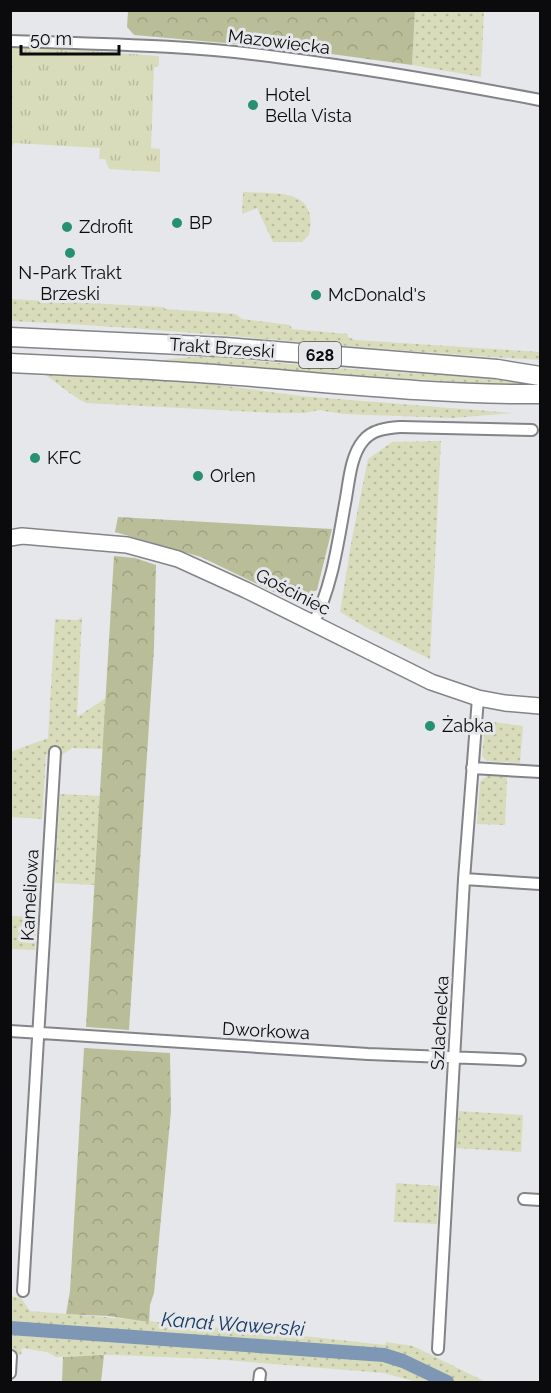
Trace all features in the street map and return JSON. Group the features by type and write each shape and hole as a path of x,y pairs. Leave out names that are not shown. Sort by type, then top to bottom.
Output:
{"main road":[{"name":"Trakt Brzeski","path":"10,337 225,347 497,369 540,376"},
{"name":"Trakt Brzeski","path":"10,363 215,374 322,384 487,394 540,394"},
{"path":"497,369 540,368"},
{"path":"487,394 540,405"}],"street":[{"name":"Mazowiecka","path":"10,41 168,48 282,57 540,100"},
{"path":"313,624 328,592 349,482 359,446 366,437 380,430 401,427 532,430"},
{"name":"Gościniec","path":"14,534 127,545 157,552 200,567 431,682 478,698 540,706"},
{"name":"Szlachecka","path":"438,1349 464,879 478,698"},
{"name":"Kameliowa","path":"23,1291 55,752"},
{"path":"472,768 540,772"},
{"path":"464,879 540,884"},
{"name":"Dworkowa","path":"10,1031 520,1060"},
{"path":"524,1199 540,1200"},
{"path":"10,1373 11,1356"}],"green space":[{"path":"128,11 415,11 412,65 294,49 134,35 127,27"},
{"path":"415,11 484,11 481,77 412,65"},
{"path":"10,45 159,56 159,66 154,67 151,148 160,149 160,172 109,169 105,159 99,159 100,148 14,143 11,146"},
{"path":"243,192 281,194 301,201 308,208 309,235 302,242 273,242 257,208 242,214"},
{"path":"11,299 164,307 165,309 236,314 242,319 290,325 292,329 348,334 348,337 355,340 540,352 540,360 144,329 11,321"},
{"path":"190,357 218,357 319,367 515,380 540,383 540,387 144,362"},
{"path":"40,372 211,384 301,396 513,413 453,418 342,414 319,410 306,413 275,413 86,403"},
{"path":"441,441 430,659 340,612 368,459 392,442"},
{"path":"118,517 332,529 317,590 305,597 282,596 201,557 115,532"},
{"path":"114,556 135,558 156,565 154,648 129,1030 86,1027"},
{"path":"82,617 77,717 106,698 103,749 72,748 62,755 46,754 42,819 11,817 10,752 48,738 55,619 77,620"},
{"path":"485,721 523,726 520,763 487,761 482,756"},
{"path":"487,776 507,777 505,825 477,824 480,782"},
{"path":"60,794 100,796 95,885 55,883"},
{"path":"10,916 37,917 35,950 11,949"},
{"path":"84,1048 170,1053 171,1111 154,1293 150,1305 149,1322 108,1316 66,1314 70,1291"},
{"path":"459,1111 523,1115 521,1152 456,1148"},
{"path":"396,1183 439,1186 437,1224 394,1222"},
{"path":"10,1296 21,1298 30,1311 413,1346 486,1382 416,1382 384,1373 212,1359 114,1355 56,1357 47,1352 22,1348 21,1355 11,1354"},
{"path":"104,1355 101,1382 62,1382 63,1357"}],"waterway":[{"name":"Kanał Wawerski","path":"10,1328 384,1355 403,1361 447,1382"}],"place":[{"name":"Hotel Bella Vista","path":"253,105"},
{"name":"BP","path":"177,223"},
{"name":"Zdrofit","path":"67,227"},
{"name":"N-Park Trakt Brzeski","path":"70,253"},
{"name":"McDonald's","path":"316,295"},
{"name":"KFC","path":"35,458"},
{"name":"Orlen","path":"198,476"},
{"name":"Żabka","path":"430,726"}]}
